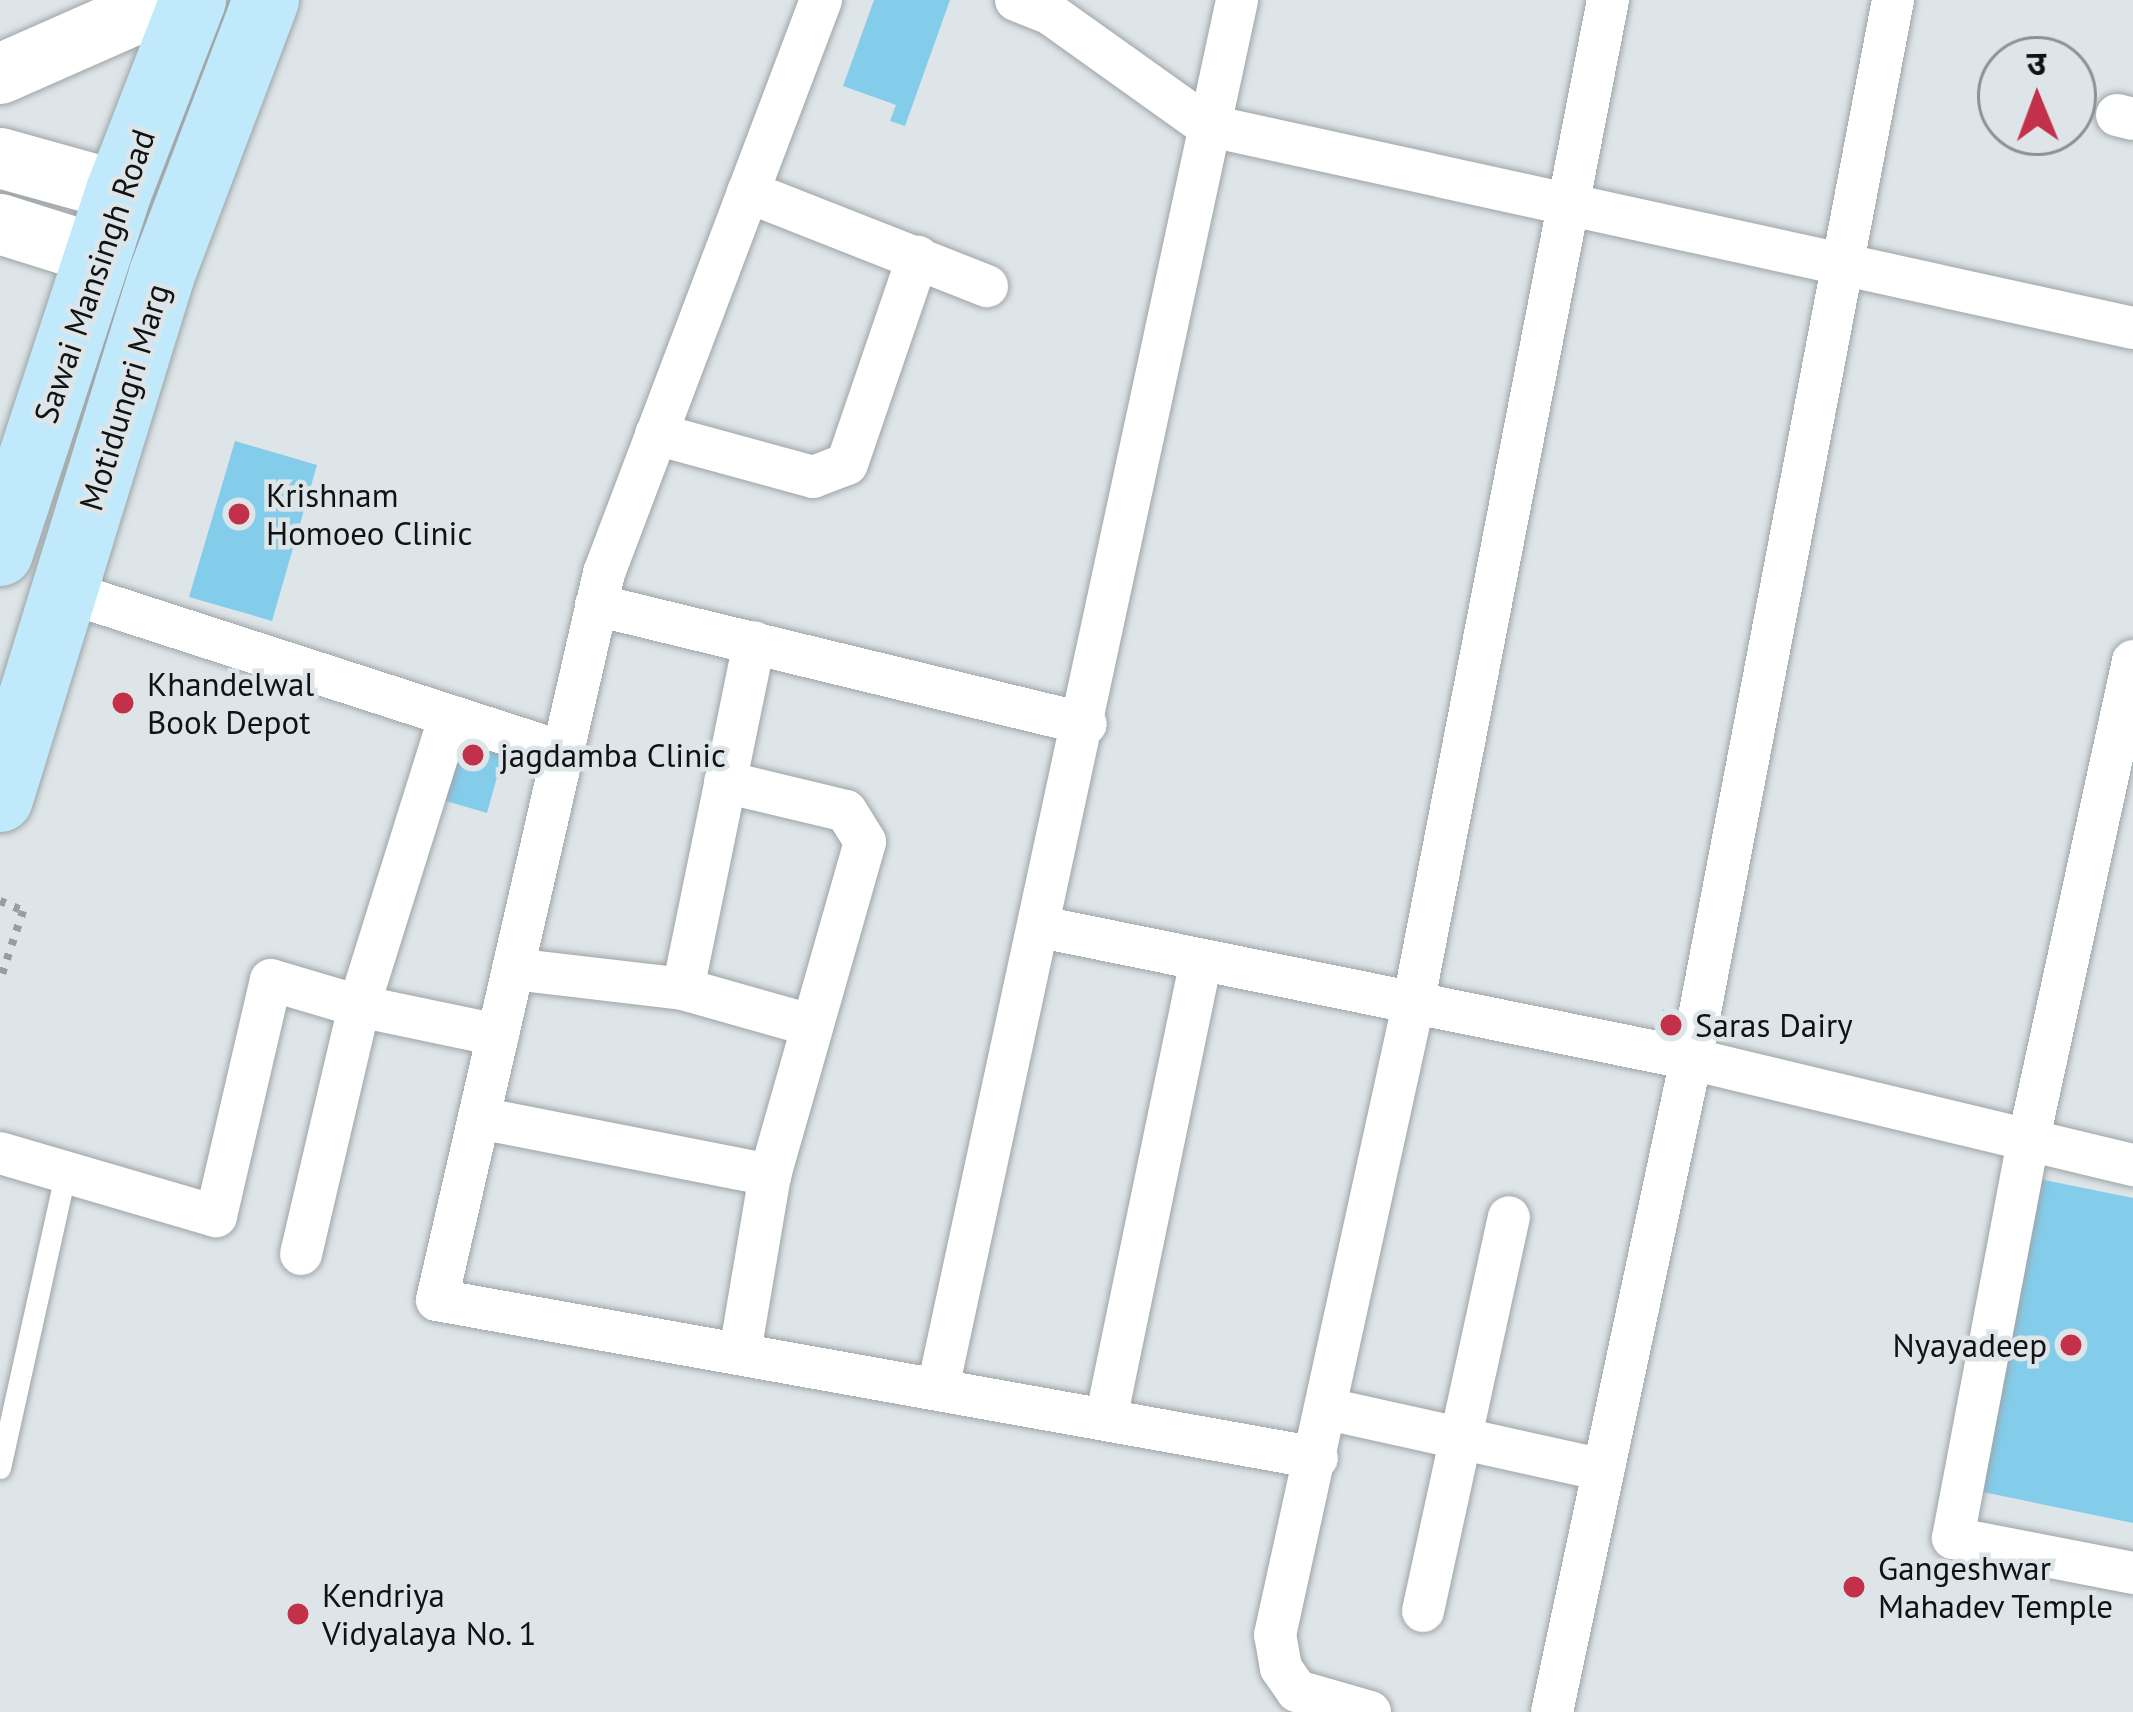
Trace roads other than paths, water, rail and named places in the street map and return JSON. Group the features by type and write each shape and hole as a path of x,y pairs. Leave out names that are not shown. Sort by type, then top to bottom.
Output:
{"main road":[{"name":"Sawai Mansingh Road","path":"0,553 119,191 193,0"},
{"name":"Motidungri Marg","path":"0,800 162,274 266,0"}],"street":[{"path":"0,74 168,0"},
{"path":"821,0 596,605 437,1300 1317,1459"},
{"path":"1016,0 1048,13 1206,125 1568,210 1839,261 2133,328"},
{"path":"938,1388 1086,724 1206,125 1237,0"},
{"path":"1370,1712 1297,1691 1281,1668 1275,1635 1413,1005 1608,0"},
{"path":"1552,1712 1691,1060 1839,261 1893,0"},
{"path":"1,164 119,191"},
{"path":"748,192 987,286"},
{"path":"0,224 99,255"},
{"path":"656,434 813,477 847,464 918,257"},
{"path":"64,591 562,752"},
{"path":"596,605 1086,724"},
{"path":"683,989 754,642"},
{"path":"2133,661 2114,827 2028,1142 1953,1538 2133,1573"},
{"path":"301,1254 359,1006 450,716"},
{"path":"725,782 846,811 858,821 865,842 770,1175 740,1353"},
{"path":"1041,927 1691,1060 2133,1165"},
{"path":"1106,1419 1201,960"},
{"path":"513,969 683,989 811,1025"},
{"path":"0,1153 216,1216 271,980 359,1006 498,1035"},
{"path":"479,1118 770,1175"},
{"path":"1424,1612 1509,1217"},
{"path":"1328,1409 1603,1470"}],"lane":[{"path":"0,1468 65,1174"}],"place":[{"name":"Krishnam Homoeo Clinic","path":"239,514"},
{"name":"Khandelwal Book Depot","path":"123,703"},
{"name":"jagdamba Clinic","path":"473,755"},
{"name":"Saras Dairy","path":"1671,1025"},
{"name":"Nyayadeep","path":"2071,1345"},
{"name":"Gangeshwar Mahadev Temple","path":"1854,1587"},
{"name":"Kendriya Vidyalaya No. 1","path":"298,1614"}]}
